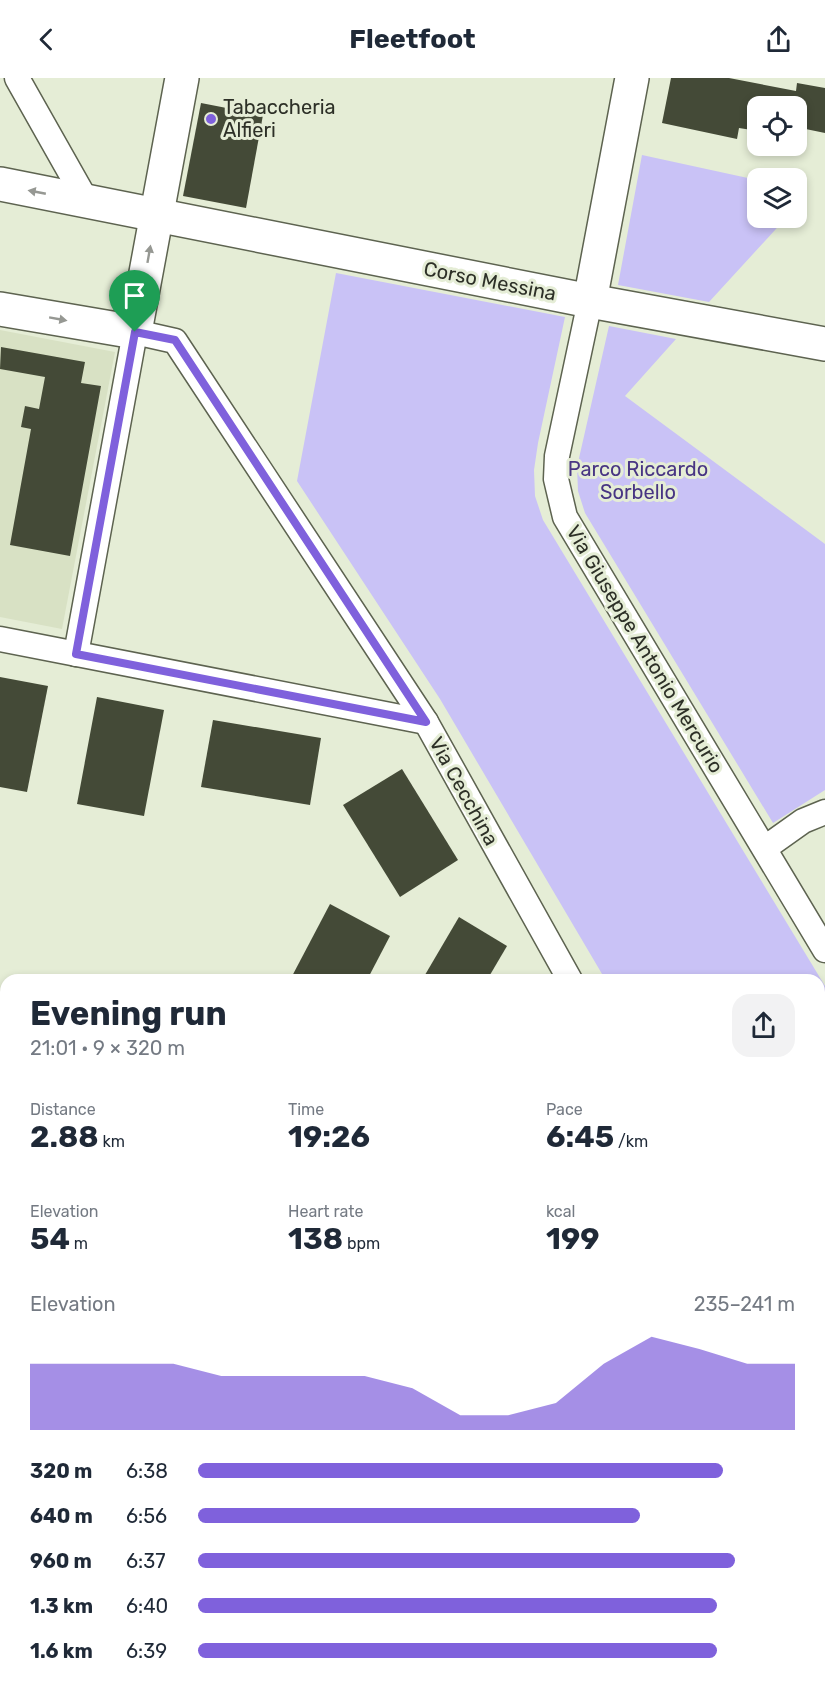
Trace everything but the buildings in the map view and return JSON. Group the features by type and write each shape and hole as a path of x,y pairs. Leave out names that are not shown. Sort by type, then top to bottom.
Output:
{"street":[{"path":"17,78 87,202"},
{"path":"76,654 182,78"},
{"name":"Via Giuseppe Antonio Mercurio","path":"632,78 590,301 557,456 556,479 566,517 825,950"},
{"name":"Corso Messina","path":"0,184 590,301 825,344"},
{"path":"0,309 135,332"},
{"name":"Via Cecchina","path":"135,332 175,340 426,722 567,974"},
{"path":"0,639 426,722"},
{"path":"765,848 803,821 825,812"}],"shaded area":[{"path":"0,330 115,352 62,629 0,617"}],"green space":[{"path":"642,155 747,178 747,228 777,228 709,302 618,285"},
{"path":"336,273 565,317 534,470 535,496 543,520 818,974 602,974 440,699 297,481"},
{"name":"Parco Riccardo Sorbello","path":"609,326 676,339 625,396 825,544 825,790 773,823 585,513 578,491 577,467"}],"place":[{"name":"Tabaccheria Alfieri","path":"211,119"}],"route":[{"path":"135,332 175,340 426,722 76,654 135,332"}]}
